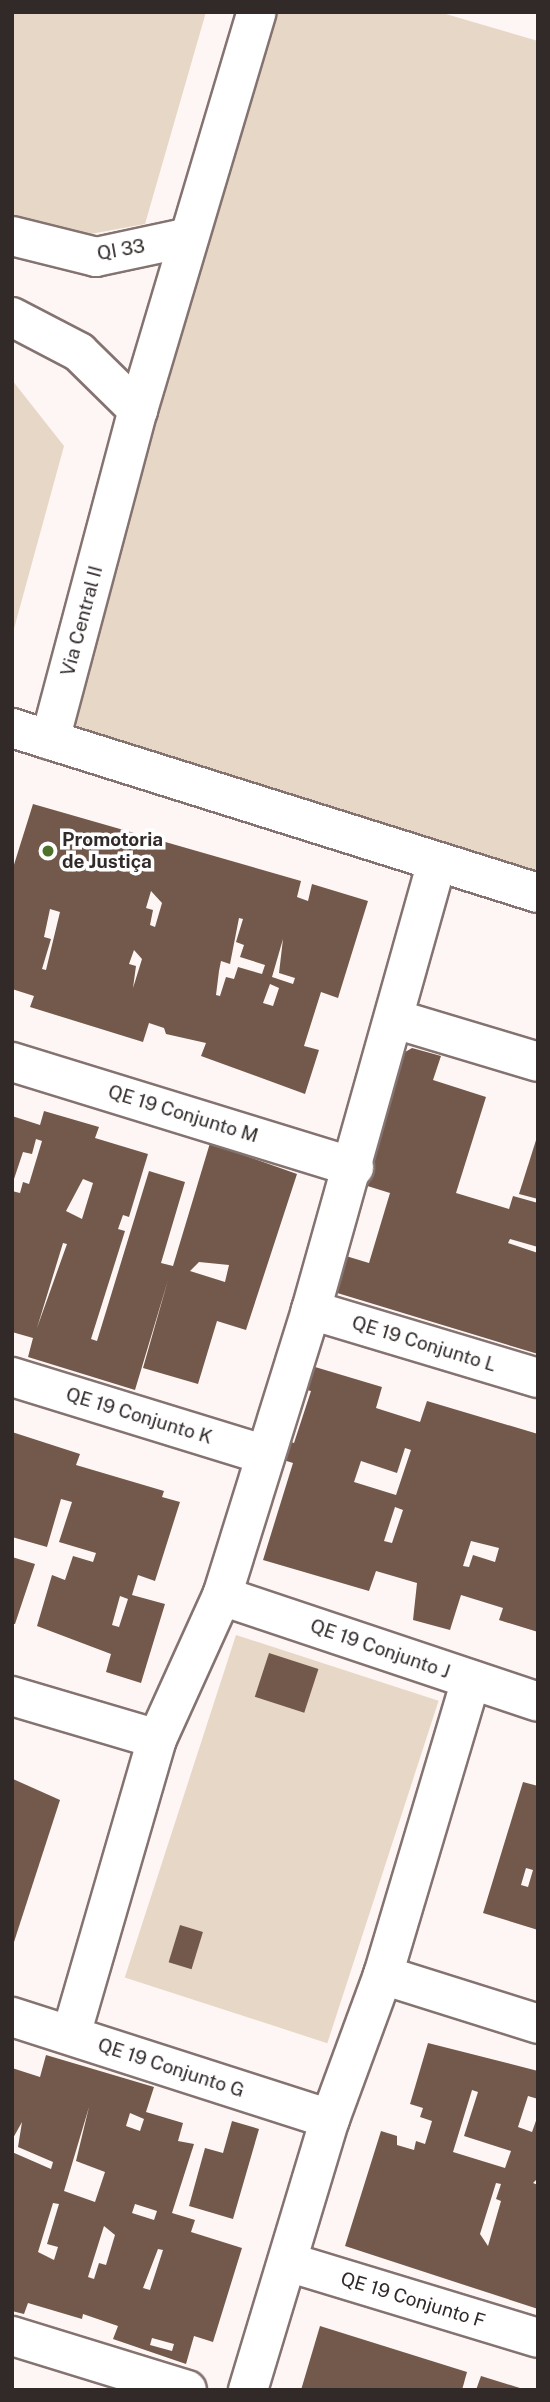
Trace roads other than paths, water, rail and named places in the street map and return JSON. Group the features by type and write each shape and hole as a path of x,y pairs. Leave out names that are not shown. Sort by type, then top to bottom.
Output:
{"street":[{"name":"Via Central II","path":"50,740 138,410 257,12"},
{"name":"QI 33","path":"12,236 96,257 189,237"},
{"path":"12,317 79,352 138,410"},
{"path":"12,728 436,864 538,893"},
{"path":"71,2035 157,1740 222,1596 354,1167 436,864"},
{"path":"394,1019 538,1062"},
{"name":"QE 19 Conjunto M","path":"12,1062 354,1167"},
{"name":"QE 19 Conjunto L","path":"311,1310 538,1378"},
{"name":"QE 19 Conjunto K","path":"12,1377 265,1455"},
{"name":"QE 19 Conjunto J","path":"222,1596 538,1702"},
{"path":"248,2390 330,2119 383,1975 471,1680"},
{"path":"12,1696 157,1740"},
{"path":"383,1975 538,2024"},
{"name":"QE 19 Conjunto G","path":"12,2017 330,2119"},
{"name":"QE 19 Conjunto F","path":"288,2262 538,2338"},
{"path":"12,2336 187,2390"}],"place":[{"name":"Promotoria de Justiça","path":"48,851"}]}
